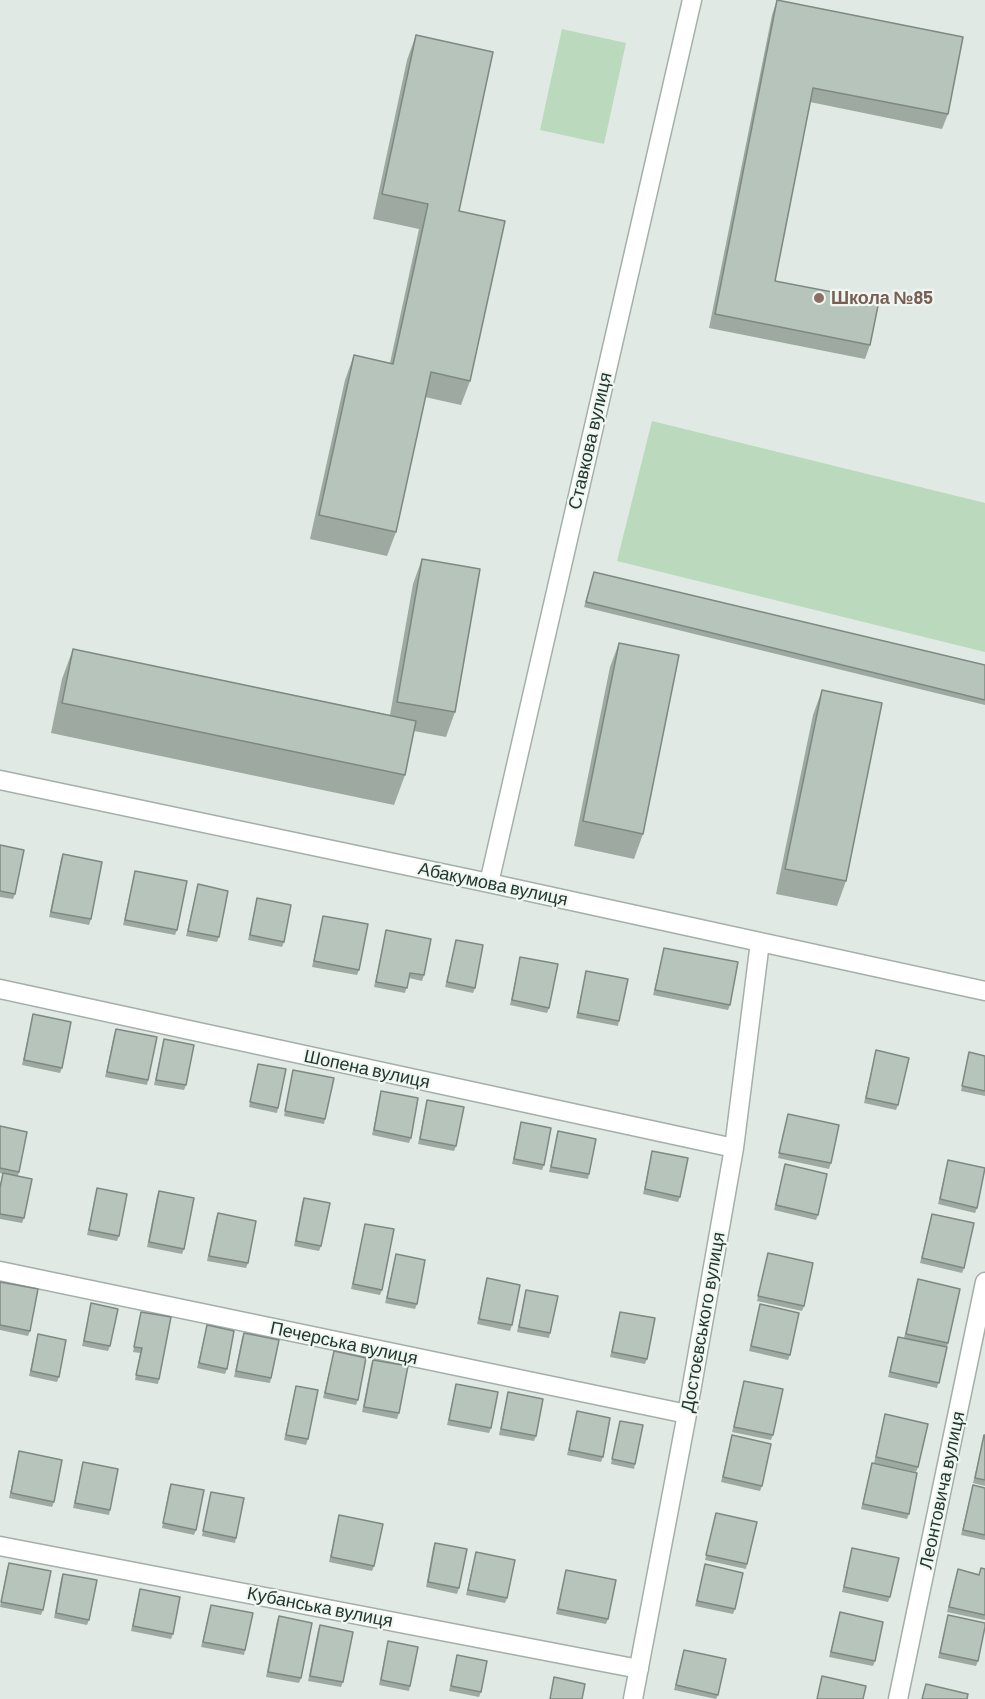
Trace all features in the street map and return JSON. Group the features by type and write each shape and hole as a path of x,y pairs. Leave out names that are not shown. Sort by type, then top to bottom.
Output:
{"street":[{"name":"Ставкова вулиця","path":"489,883 692,0"},
{"name":"Абакумова вулиця","path":"0,780 489,883 985,992"},
{"name":"Достоєвського вулиця","path":"633,1699 734,1148 759,942"},
{"name":"Шопена вулиця","path":"0,989 734,1148"},
{"name":"Печерська вулиця","path":"0,1271 687,1414"},
{"name":"Леонтовича вулиця","path":"898,1699 985,1282"},
{"name":"Кубанська вулиця","path":"0,1546 639,1669"}],"green space":[{"path":"562,29 626,43 604,144 540,130"},
{"path":"652,421 985,503 985,652 617,561"}],"building":[{"path":"777,0 963,37 948,114 813,88 775,281 879,301 870,345 715,314"},
{"path":"416,35 493,52 459,211 505,221 470,381 431,372 396,532 319,515 354,355 393,364 428,204 382,194"},
{"path":"422,559 480,569 455,712 397,702"},
{"path":"594,572 985,665 985,700 586,602"},
{"path":"619,643 679,655 643,834 583,821"},
{"path":"73,649 416,721 405,775 62,703"},
{"path":"822,690 882,703 846,881 785,869"},
{"path":"0,845 24,850 15,894 0,891"},
{"path":"63,854 102,862 91,919 51,912"},
{"path":"135,871 187,881 177,930 125,920"},
{"path":"198,884 228,891 219,937 188,931"},
{"path":"257,898 291,905 284,942 250,935"},
{"path":"323,916 368,924 359,970 314,961"},
{"path":"386,930 431,939 424,975 410,973 407,988 376,982"},
{"path":"456,940 483,945 475,988 447,982"},
{"path":"664,948 738,962 730,1005 655,990"},
{"path":"520,957 558,964 549,1008 512,1000"},
{"path":"586,971 628,979 619,1021 578,1013"},
{"path":"33,1014 71,1022 62,1068 24,1060"},
{"path":"116,1029 157,1037 148,1080 107,1072"},
{"path":"164,1039 194,1045 186,1085 156,1080"},
{"path":"876,1050 909,1058 898,1105 866,1098"},
{"path":"969,1052 985,1056 985,1091 962,1086"},
{"path":"258,1064 286,1069 278,1108 250,1102"},
{"path":"293,1070 334,1078 325,1119 285,1111"},
{"path":"381,1091 418,1098 411,1138 374,1130"},
{"path":"427,1100 464,1107 456,1146 420,1139"},
{"path":"788,1114 839,1125 831,1163 779,1153"},
{"path":"521,1122 551,1128 544,1165 514,1159"},
{"path":"0,1126 27,1132 19,1172 0,1168"},
{"path":"558,1131 596,1139 589,1174 551,1167"},
{"path":"652,1151 688,1158 680,1197 645,1189"},
{"path":"948,1160 985,1168 977,1208 940,1199"},
{"path":"785,1164 827,1174 818,1215 776,1205"},
{"path":"3,1173 32,1179 24,1218 0,1214 0,1188"},
{"path":"97,1188 127,1194 119,1236 89,1230"},
{"path":"159,1191 194,1198 184,1249 149,1242"},
{"path":"304,1198 330,1203 321,1246 296,1241"},
{"path":"218,1213 256,1221 248,1263 209,1256"},
{"path":"932,1214 974,1223 964,1268 922,1258"},
{"path":"365,1224 394,1229 382,1290 353,1284"},
{"path":"768,1253 813,1263 804,1306 758,1296"},
{"path":"396,1254 425,1260 417,1304 387,1298"},
{"path":"487,1278 520,1285 512,1325 479,1319"},
{"path":"918,1279 960,1289 948,1343 906,1334"},
{"path":"0,1282 38,1289 30,1331 0,1325"},
{"path":"526,1290 558,1296 550,1333 519,1327"},
{"path":"91,1303 118,1309 110,1346 84,1341"},
{"path":"760,1304 799,1313 790,1355 751,1346"},
{"path":"141,1312 171,1317 159,1379 136,1375 142,1348 134,1347"},
{"path":"620,1312 655,1318 647,1359 612,1352"},
{"path":"207,1325 234,1331 227,1369 199,1363"},
{"path":"244,1333 279,1340 271,1378 236,1371"},
{"path":"38,1334 66,1340 59,1377 31,1371"},
{"path":"898,1337 947,1347 939,1383 890,1372"},
{"path":"334,1351 366,1358 358,1400 325,1393"},
{"path":"373,1360 408,1366 399,1413 364,1407"},
{"path":"744,1381 783,1389 773,1435 734,1427"},
{"path":"456,1384 498,1392 491,1428 449,1420"},
{"path":"296,1386 318,1390 308,1439 286,1435"},
{"path":"508,1392 543,1399 536,1436 501,1429"},
{"path":"577,1411 610,1418 603,1457 569,1450"},
{"path":"885,1414 928,1424 918,1467 876,1457"},
{"path":"620,1421 643,1425 635,1464 612,1459"},
{"path":"732,1435 771,1444 762,1486 723,1477"},
{"path":"985,1435 985,1480 975,1478"},
{"path":"19,1451 62,1460 54,1502 11,1493"},
{"path":"83,1462 118,1469 110,1510 75,1503"},
{"path":"872,1463 917,1473 909,1514 863,1504"},
{"path":"171,1484 204,1490 196,1530 163,1523"},
{"path":"973,1485 985,1488 985,1535 963,1530"},
{"path":"211,1492 244,1498 236,1538 203,1531"},
{"path":"716,1513 757,1522 747,1564 706,1555"},
{"path":"339,1515 383,1524 374,1566 331,1557"},
{"path":"435,1543 467,1549 459,1588 428,1582"},
{"path":"852,1548 899,1558 890,1597 844,1587"},
{"path":"476,1552 515,1560 507,1598 468,1590"},
{"path":"9,1563 51,1571 43,1610 1,1602"},
{"path":"705,1564 743,1573 735,1609 697,1601"},
{"path":"981,1568 985,1569 985,1615 949,1607 958,1569 979,1575"},
{"path":"566,1570 616,1580 608,1619 558,1609"},
{"path":"63,1574 97,1580 89,1620 56,1613"},
{"path":"140,1589 180,1597 173,1634 133,1626"},
{"path":"211,1605 253,1613 245,1650 203,1642"},
{"path":"840,1612 883,1622 875,1661 831,1652"},
{"path":"948,1615 985,1623 978,1661 940,1653"},
{"path":"279,1616 312,1623 301,1678 268,1672"},
{"path":"320,1625 353,1632 343,1682 310,1676"},
{"path":"388,1641 418,1647 410,1686 381,1680"},
{"path":"684,1650 726,1659 718,1695 676,1685"},
{"path":"457,1655 487,1661 481,1692 451,1686"},
{"path":"822,1676 866,1686 863,1699 817,1699"},
{"path":"554,1677 585,1684 582,1699 550,1699"},
{"path":"926,1684 968,1694 967,1699 922,1699"}],"place":[{"name":"Школа №85","path":"819,298"}]}
